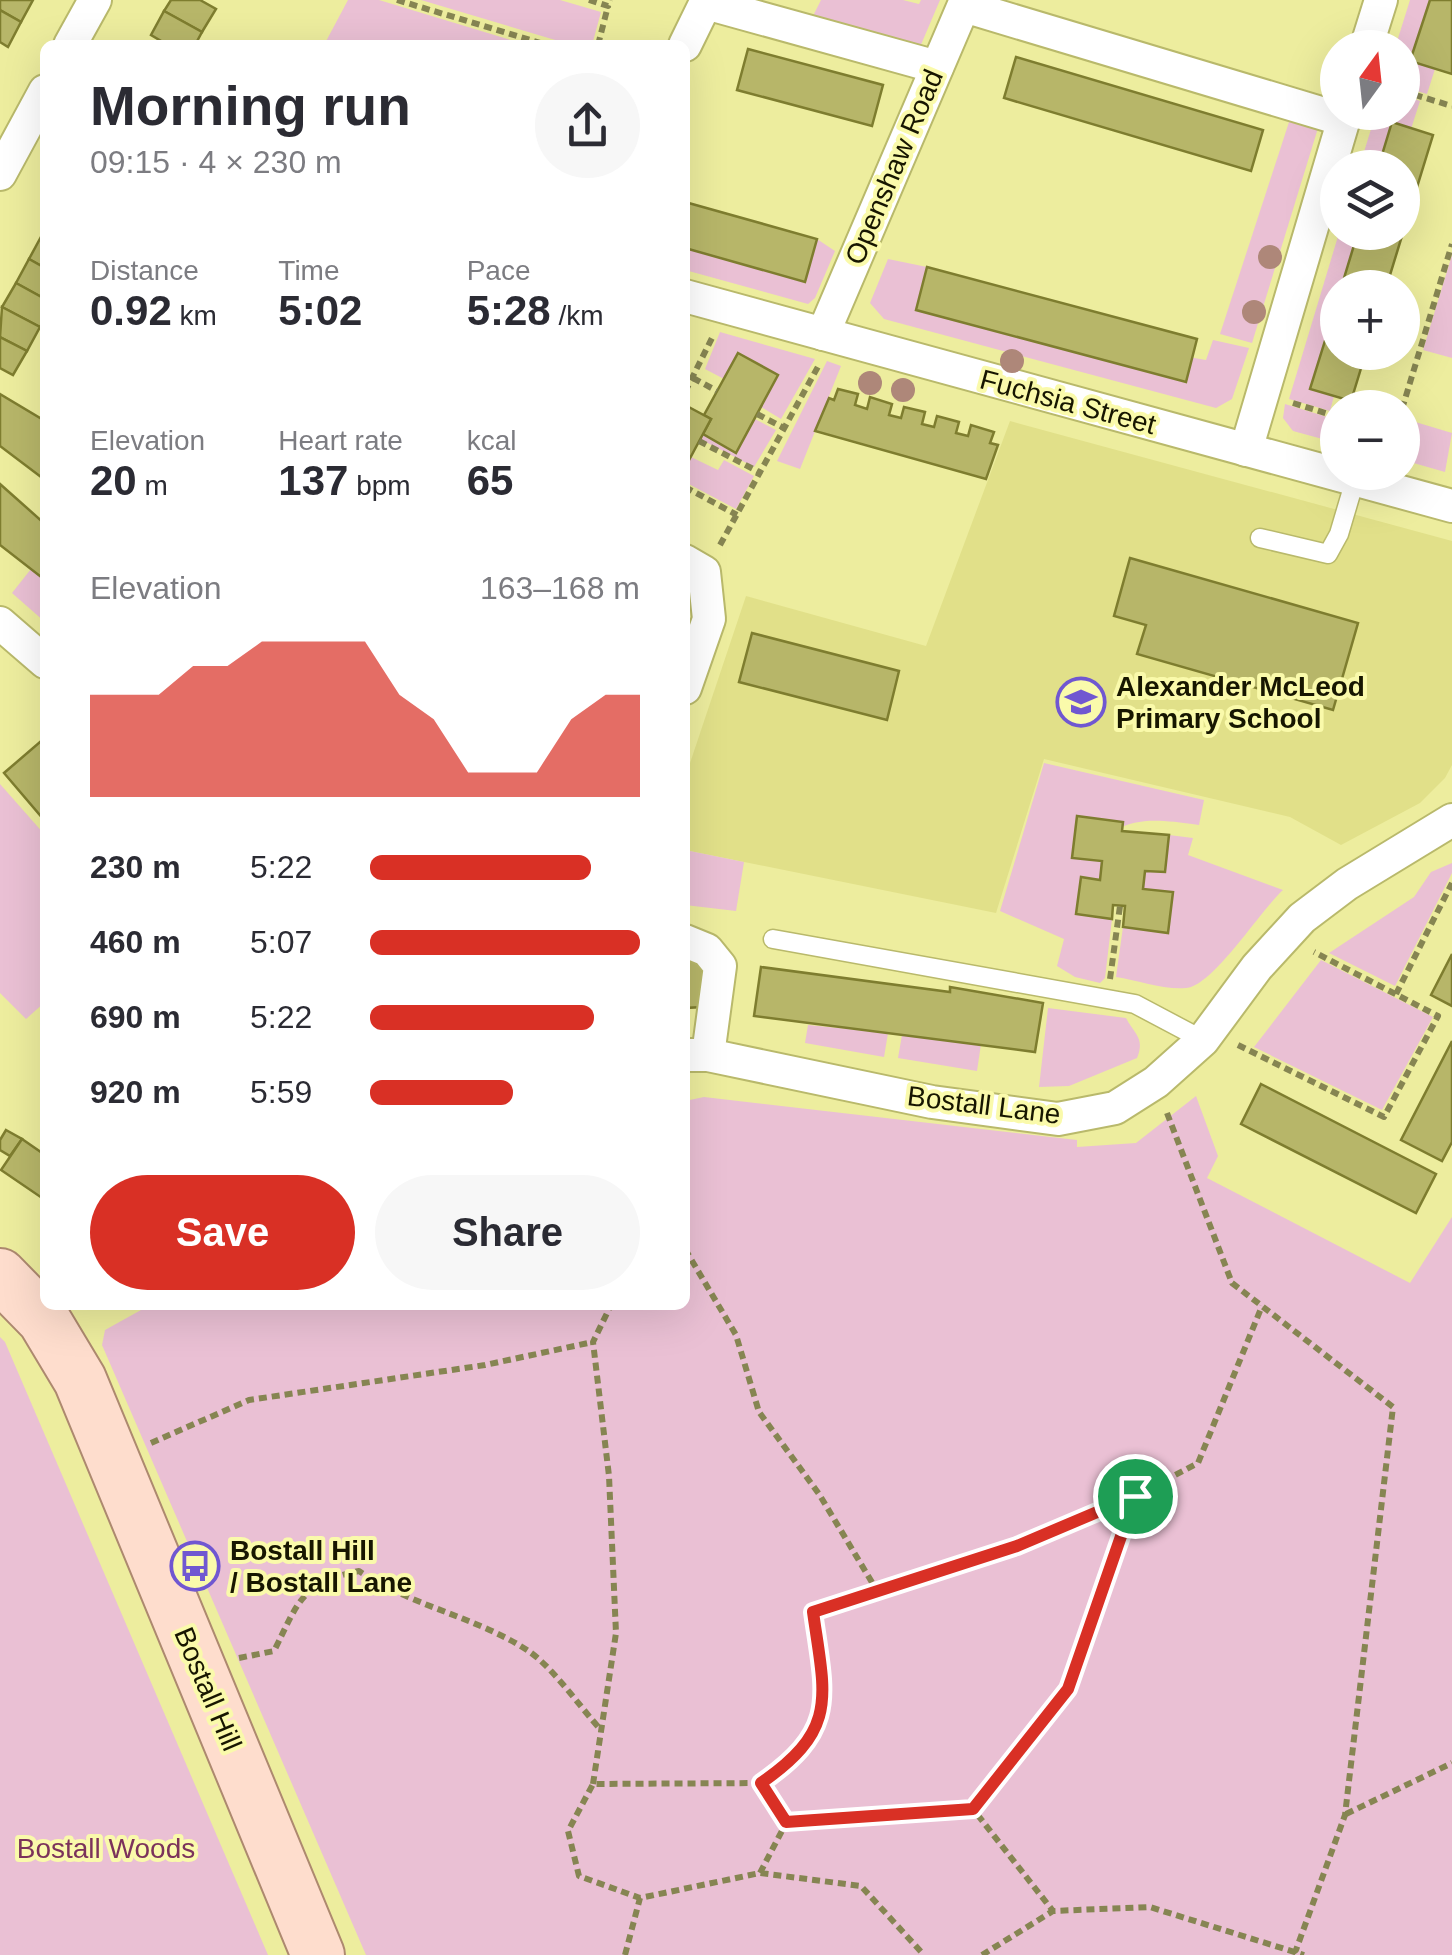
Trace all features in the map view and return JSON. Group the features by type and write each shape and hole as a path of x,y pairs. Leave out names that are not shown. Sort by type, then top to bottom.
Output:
{"main road":[{"name":"Bostall Hill","path":"0,1275 40,1301"},
{"name":"Bostall Hill","path":"57,1312 80,1380 318,1955"}],"street":[{"path":"73,40 95,0"},
{"path":"1372,30 1381,0"},
{"path":"688,40 707,1 937,67"},
{"path":"965,3 1320,109"},
{"name":"Openshaw Road","path":"828,336 965,3"},
{"path":"0,174 40,100"},
{"path":"1246,450 1341,130"},
{"name":"Fuchsia Street","path":"690,297 1320,470"},
{"name":"Fuchsia Street","path":"1393,490 1452,506"},
{"path":"690,673 708,618 694,566"},
{"path":"0,623 40,658"},
{"name":"Bostall Lane","path":"690,942 708,950 720,966 696,1054 932,1102 1058,1119 1115,1108 1156,1082 1207,1036 1284,936 1347,884 1452,820"}],"lane":[{"path":"1260,538 1328,554 1353,490"},
{"path":"773,939 1135,1004 1207,1036"}],"path":[{"path":"397,0 530,40"},
{"path":"588,0 609,3 599,40"},
{"path":"1420,96 1452,106"},
{"path":"1408,390 1452,244"},
{"path":"690,383 724,307"},
{"path":"694,566 737,515 786,428 828,336"},
{"path":"693,378 718,391"},
{"path":"1262,394 1320,412"},
{"path":"758,414 786,428"},
{"path":"699,441 761,473"},
{"path":"690,490 737,515"},
{"path":"1396,994 1452,884"},
{"path":"1108,999 1120,906"},
{"path":"1207,1036 1384,1117 1438,1016 1284,936"},
{"path":"1156,1082 1232,1283 1394,1407 1344,1815 1293,1952"},
{"path":"690,1257 736,1335 759,1412 819,1494 876,1589"},
{"path":"593,1784 761,1783 797,1758 826,1703 813,1612 1017,1546 1135,1496 1198,1462 1262,1306"},
{"path":"609,1310 593,1342 608,1476 616,1633 593,1784 568,1831 579,1876 640,1898 760,1874 861,1886 924,1955"},
{"path":"113,1460 249,1400 485,1365 593,1342"},
{"path":"786,1822 973,1809 1068,1689 1135,1496"},
{"path":"198,1666 274,1650 296,1608 321,1579 359,1571 389,1592 462,1615 531,1652 601,1730"},
{"path":"1344,1815 1452,1764"},
{"path":"761,1783 786,1822"},
{"path":"973,1809 1053,1911"},
{"path":"760,1874 786,1822"},
{"path":"624,1955 640,1898"},
{"path":"982,1955 1053,1911 1150,1907 1304,1955"}],"shaded area":[{"name":"Alexander McLeod Primary School","path":"1010,421 1452,541 1452,765 1445,778 1420,803 1341,845 1290,817 1044,759 996,913 690,851 690,763 746,596 926,646"}],"green space":[{"path":"348,0 379,0 511,40 327,40"},
{"path":"421,0 560,0 601,12 593,40 555,40"},
{"path":"821,0 903,0 919,4 921,0 940,0 920,47 812,18"},
{"path":"1410,0 1430,0 1420,32 1401,30"},
{"path":"1420,64 1435,69 1427,94 1420,92"},
{"path":"1290,119 1318,128 1252,343 1220,334"},
{"path":"1371,130 1390,130 1383,150 1365,150"},
{"path":"817,239 835,251 815,298 808,304 690,271 690,249 805,282"},
{"path":"1334,250 1353,250 1346,270 1328,270"},
{"path":"1452,255 1452,358 1423,350"},
{"path":"888,259 927,267 916,310 1206,360 1213,340 1249,348 1232,399 1216,408 884,319 870,303"},
{"path":"1320,296 1320,355 1310,388 1320,391 1320,408 1289,399"},
{"path":"720,332 815,359 781,419 761,407 778,375 739,354 724,379 705,369"},
{"path":"827,361 841,366 800,469 777,461"},
{"path":"1285,404 1320,415 1320,438 1293,431 1283,418"},
{"path":"755,419 776,430 754,467 700,439 703,434 736,452"},
{"path":"1420,423 1452,433 1445,472 1420,465"},
{"path":"690,459 718,470 724,460 754,476 736,509 690,485"},
{"path":"31,569 40,576 40,618 12,593"},
{"path":"1044,763 1204,800 1199,825 1158,821 1130,824 1072,858 1102,861 1100,880 1081,877 1076,914 1112,919 1105,978 1100,983 1075,977 1057,966 1064,939 1000,911"},
{"path":"0,784 40,829 40,1006 26,1019 0,993"},
{"path":"1169,835 1193,838 1188,855 1283,890 1222,962 1197,984 1186,988 1116,977 1123,927 1167,933 1173,892 1143,889 1145,871 1165,872"},
{"path":"690,851 744,862 736,911 690,906"},
{"path":"1452,863 1452,873 1395,986 1329,953 1414,897 1431,872"},
{"path":"1321,960 1433,1017 1382,1110 1254,1047"},
{"path":"1048,1008 1126,1018 1139,1041 1137,1058 1069,1086 1039,1087"},
{"path":"808,1025 888,1033 884,1057 805,1043"},
{"path":"902,1035 981,1044 977,1071 898,1058"},
{"path":"1196,1096 1218,1156 1207,1178 1410,1283 1452,1217 1452,1955 366,1955 102,1345 105,1330 141,1310 690,1310 690,1100 704,1097 1077,1140 1077,1147 1136,1143"},
{"name":"Bostall Woods","path":"0,1337 5,1342 268,1955 0,1955"}],"building":[{"path":"0,0 33,0 21,22 0,10"},
{"path":"171,0 200,0 216,9 202,32 164,11"},
{"path":"1430,0 1452,0 1452,74 1420,64 1420,30"},
{"path":"0,10 21,22 8,47 0,42"},
{"path":"164,11 202,32 198,40 160,40 151,35"},
{"path":"748,49 883,85 872,126 737,90"},
{"path":"1016,57 1263,130 1251,171 1004,98"},
{"path":"1390,130 1417,130 1433,135 1420,177 1420,150 1383,150"},
{"path":"690,203 817,239 805,282 690,249"},
{"path":"40,239 40,265 29,259"},
{"path":"1353,250 1398,250 1392,270 1346,270"},
{"path":"29,259 40,265 40,296 16,283"},
{"path":"927,267 1197,339 1186,382 916,310"},
{"path":"16,283 40,296 40,327 2,307"},
{"path":"2,307 40,327 27,351 0,337"},
{"path":"0,337 27,351 13,375 0,368"},
{"path":"738,353 778,375 736,453 703,434 711,419 704,415"},
{"path":"1320,357 1320,370 1360,370 1354,390 1310,389"},
{"path":"838,389 858,394 855,405 867,409 870,397 892,404 889,415 901,418 904,407 925,412 922,424 934,427 937,416 959,422 956,433 968,436 971,425 994,432 990,443 998,445 986,479 815,431 829,398 834,400"},
{"path":"0,394 40,418 40,476 0,446"},
{"path":"690,408 711,419 690,458"},
{"path":"0,484 40,520 40,576 0,545"},
{"path":"1130,558 1358,623 1333,710 1137,654 1146,625 1114,616"},
{"path":"752,633 899,671 887,720 739,682"},
{"path":"40,742 40,815 4,773"},
{"path":"1077,816 1123,822 1122,831 1169,835 1165,872 1145,871 1143,889 1173,892 1168,933 1123,927 1125,906 1113,905 1112,919 1076,914 1081,877 1100,880 1102,861 1072,858"},
{"path":"1452,954 1452,1006 1431,995"},
{"path":"702,957 703,1007 690,1008 690,958"},
{"path":"761,967 950,992 950,987 1043,1003 1035,1052 754,1016"},
{"path":"1452,1041 1452,1142 1442,1161 1401,1140"},
{"path":"1261,1084 1436,1174 1416,1213 1241,1124"},
{"path":"6,1130 22,1139 10,1156 0,1150"},
{"path":"22,1139 40,1152 40,1197 1,1170"}],"place":[{"name":"Alexander McLeod Primary School","path":"1081,702"},
{"name":"Bostall Hill / Bostall Lane","path":"195,1566"}],"route":[{"path":"1135,1496 1068,1689 973,1809 786,1822 761,1783 797,1758 826,1703 813,1612 1017,1546 1135,1496"}]}
